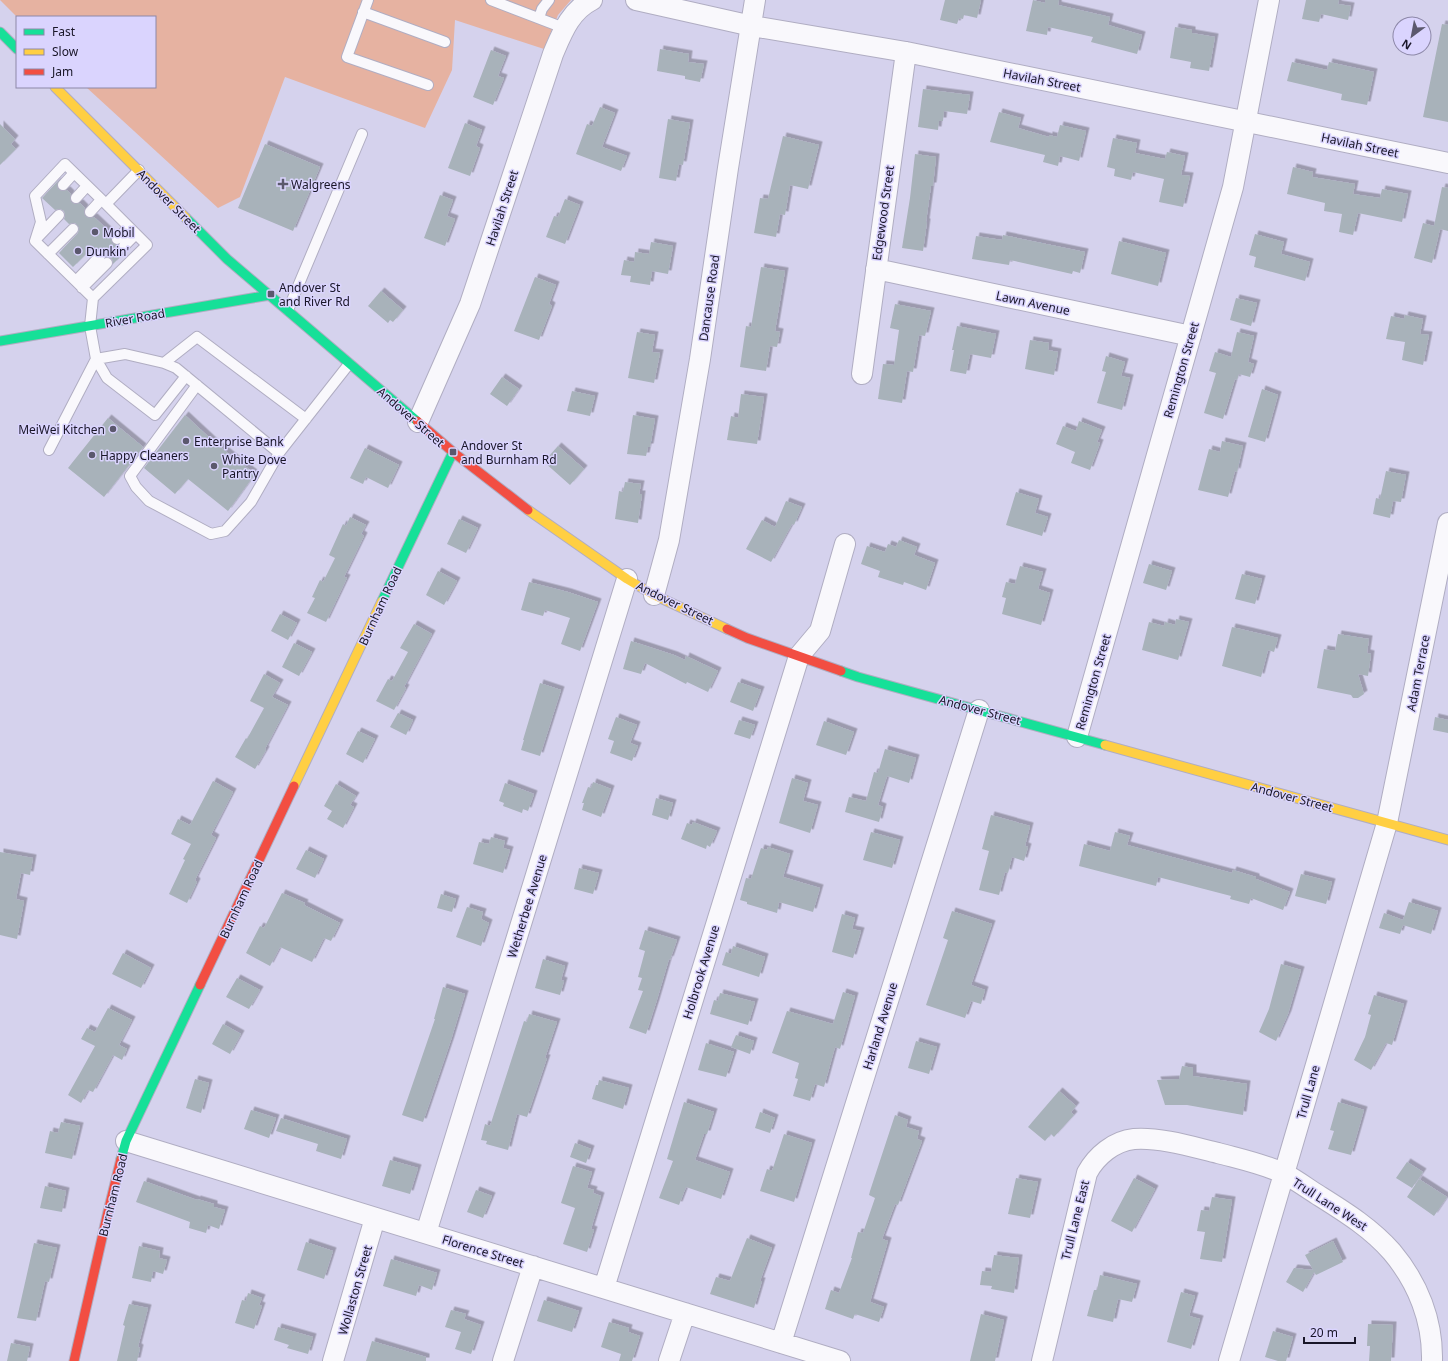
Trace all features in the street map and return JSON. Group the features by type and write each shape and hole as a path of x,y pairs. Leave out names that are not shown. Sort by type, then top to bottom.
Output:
{"main road":[{"path":"0,32 16,48"},
{"name":"Andover Street","path":"56,88 227,259 349,364 453,452 543,521 654,595 747,638 858,677 1448,840"},
{"name":"River Road","path":"0,342 270,295"},
{"name":"Burnham Road","path":"74,1361 107,1216 126,1141 453,452"}],"street":[{"name":"Havilah Street","path":"418,422 470,304 553,54 564,28 575,13 592,0"},
{"name":"Havilah Street","path":"636,0 752,26 906,52 1448,163"},
{"name":"Dancause Road","path":"654,595 669,540 700,359 727,176 756,0"},
{"name":"Remington Street","path":"1077,737 1233,187 1269,0"},
{"name":"Edgewood Street","path":"862,374 906,52"},
{"name":"Lawn Avenue","path":"876,269 1191,336"},
{"name":"Adam Terrace","path":"1387,823 1448,523"},
{"path":"798,656 820,631 845,544"},
{"name":"Wetherbee Avenue","path":"426,1233 628,579"},
{"name":"Holbrook Avenue","path":"604,1288 798,656"},
{"name":"Harland Avenue","path":"781,1343 979,710"},
{"name":"Trull Lane","path":"1229,1361 1387,823"},
{"name":"Trull Lane East","path":"1042,1361 1084,1181 1092,1164 1106,1150 1125,1141 1134,1139 1163,1141 1249,1161 1284,1174"},
{"name":"Florence Street","path":"126,1141 840,1361"},
{"name":"Trull Lane West","path":"1284,1174 1358,1220 1376,1235 1399,1260 1417,1291 1426,1311 1431,1334 1432,1361"},
{"name":"Wollaston Street","path":"333,1361 376,1218"},
{"path":"503,1361 533,1266"},
{"path":"669,1361 685,1313"}],"lane":[{"path":"368,0 347,57 428,85"},
{"path":"491,0 564,28"},
{"path":"539,18 542,9 549,0"},
{"path":"364,12 446,42"},
{"path":"288,310 362,134"},
{"path":"35,241 41,222 35,196 64,164 147,245 93,298 90,326 96,359 107,378 155,415 186,376"},
{"path":"90,212 104,202 138,170"},
{"path":"63,185 74,173"},
{"path":"76,198 87,186"},
{"path":"39,211 47,202"},
{"path":"35,241 59,215"},
{"path":"48,254 73,229"},
{"path":"121,243 132,231"},
{"path":"35,241 93,298"},
{"path":"79,284 104,260"},
{"path":"164,363 197,337 306,419"},
{"path":"96,359 125,354 164,363 176,368 279,454"},
{"path":"49,450 96,359"},
{"path":"197,385 130,476 136,487 149,501 211,534 225,531 251,502 279,454 349,364"}],"shaded area":[{"path":"0,0 571,0 558,15 544,49 455,20 452,70 425,128 285,77 240,197 218,208 87,88 156,88 156,16 16,16"}],"building":[{"path":"945,0 981,0 977,18 964,15 963,19 959,18 957,24 940,20"},
{"path":"1033,0 1045,3 1045,0 1059,0 1058,5 1110,17 1108,25 1142,35 1137,54 1091,42 1093,37 1048,27 1047,35 1026,31"},
{"path":"1306,0 1339,0 1338,4 1351,6 1348,20 1321,14 1319,22 1302,19"},
{"path":"1442,24 1448,25 1448,122 1423,117"},
{"path":"1175,27 1192,30 1192,33 1215,37 1209,71 1190,68 1191,62 1170,58"},
{"path":"660,49 689,54 688,62 704,64 700,82 685,79 685,76 657,71"},
{"path":"491,50 506,56 498,76 504,78 493,105 473,97"},
{"path":"1292,62 1327,70 1329,62 1374,72 1367,105 1341,100 1342,94 1287,81"},
{"path":"923,89 970,95 967,114 944,111 943,121 939,121 938,130 918,127"},
{"path":"600,107 615,113 602,147 627,156 621,171 576,154 587,124 592,126"},
{"path":"999,112 1021,118 1018,128 1049,137 1049,135 1057,137 1060,125 1086,131 1079,161 1060,156 1058,166 1043,162 1045,155 990,142"},
{"path":"668,119 690,123 683,165 679,164 676,181 659,178"},
{"path":"465,123 482,130 476,146 480,148 470,176 448,168"},
{"path":"0,124 15,139 11,144 16,149 0,165"},
{"path":"783,136 819,145 808,189 790,185 785,215 780,214 776,237 754,233 760,198 768,199"},
{"path":"1113,138 1137,143 1135,153 1165,159 1167,152 1185,156 1181,175 1190,176 1183,207 1159,202 1164,179 1133,172 1131,180 1114,176 1115,169 1107,167"},
{"name":"Walgreens","path":"265,144 320,167 293,231 238,208"},
{"path":"915,154 936,157 923,251 902,248"},
{"path":"1293,167 1313,172 1312,177 1355,184 1353,194 1380,198 1382,189 1408,194 1402,222 1358,213 1353,235 1339,232 1342,214 1324,211 1325,203 1287,194"},
{"path":"58,181 58,189 62,191 67,190 71,194 71,202 75,204 80,203 85,208 85,216 89,218 94,217 112,234 112,243 118,245 120,251 125,252 113,264 112,259 106,257 104,251 95,251 92,248 73,267 59,253 78,233 79,228 75,223 69,224 64,219 64,211 60,209 55,210 42,198"},
{"path":"1442,187 1448,188 1448,231 1440,229 1432,263 1414,258 1423,223 1434,226"},
{"path":"440,195 453,200 447,216 455,219 445,246 424,238"},
{"path":"565,199 580,205 565,244 546,237 554,216 558,217"},
{"path":"1255,234 1284,242 1281,254 1310,262 1305,281 1254,267 1256,257 1249,255"},
{"path":"1003,235 1085,252 1080,273 1073,271 1072,274 1010,260 1009,265 972,259 976,236 1002,240"},
{"path":"1119,241 1166,253 1158,286 1111,274"},
{"path":"651,242 673,246 668,274 652,271 650,285 630,282 631,276 621,275 624,260 634,262 635,252 649,254"},
{"path":"761,267 785,271 775,331 780,332 777,347 770,346 766,371 740,367 746,326 751,327"},
{"path":"535,277 556,285 549,304 552,306 539,340 514,331"},
{"path":"381,291 403,310 393,322 390,320 388,323 368,306"},
{"path":"1236,298 1257,303 1251,326 1230,320"},
{"path":"895,304 931,311 925,336 919,335 913,372 907,371 902,403 878,399 883,364 894,365 899,330 890,328"},
{"path":"1405,315 1423,319 1420,334 1429,335 1423,365 1402,360 1405,342 1386,339 1391,316 1404,319"},
{"path":"957,326 996,334 991,358 970,354 966,374 950,371 954,350 952,350"},
{"path":"637,332 655,335 652,352 660,353 654,383 628,378"},
{"path":"1237,332 1254,336 1248,362 1254,364 1250,377 1239,374 1237,380 1235,379 1223,419 1204,413 1216,373 1209,371 1215,352 1231,357"},
{"path":"1030,340 1049,343 1048,350 1058,352 1054,375 1025,369"},
{"path":"1106,356 1125,362 1121,376 1130,378 1122,410 1097,403 1106,372 1102,371"},
{"path":"502,377 519,389 507,406 490,394"},
{"path":"1262,389 1278,395 1265,442 1248,437"},
{"path":"572,391 595,396 590,416 567,411"},
{"path":"741,394 764,397 757,444 727,440 731,416 738,418"},
{"path":"185,415 214,442 255,474 228,511 188,479 175,494 144,468"},
{"path":"633,415 655,419 650,447 648,447 646,456 627,454"},
{"path":"108,418 143,447 104,497 68,468"},
{"path":"1079,421 1102,430 1097,442 1100,443 1090,470 1071,463 1075,452 1056,444 1063,426 1076,431"},
{"path":"1222,441 1243,446 1237,472 1235,471 1228,497 1198,490 1209,449 1220,452"},
{"path":"558,446 584,469 570,485 544,462"},
{"path":"365,448 399,465 388,488 366,477 363,484 350,478"},
{"path":"1386,471 1406,475 1401,502 1393,501 1390,518 1373,514 1376,498 1380,499"},
{"path":"625,482 641,484 639,494 642,494 638,523 615,519 619,491 623,492"},
{"path":"1016,492 1039,499 1035,513 1048,517 1042,536 1006,525"},
{"path":"786,501 802,507 794,525 792,524 771,562 746,549 762,520 775,527"},
{"path":"350,517 366,525 361,534 364,536 344,577 347,578 326,622 307,613 315,598 312,597 320,580 323,582 335,558 329,555 343,524 346,526"},
{"path":"459,519 478,528 466,553 447,544"},
{"path":"899,540 917,547 914,555 935,563 926,590 904,582 903,585 878,577 880,571 861,564 867,546 885,552 888,544 896,547"},
{"path":"1149,564 1172,571 1166,590 1143,583"},
{"path":"1020,566 1043,572 1038,589 1050,593 1041,625 1002,614 1006,598 1002,597 1006,582 1015,584"},
{"path":"438,571 457,581 444,605 426,595"},
{"path":"1242,574 1262,579 1255,604 1235,599"},
{"path":"529,582 568,592 598,602 580,651 561,644 570,618 545,610 543,616 521,610"},
{"path":"280,614 297,623 288,640 271,631"},
{"path":"1176,619 1189,622 1178,660 1142,650 1149,622 1164,626 1165,622 1175,625"},
{"path":"414,624 432,634 404,687 406,688 394,710 376,701 388,679 392,681 408,652 400,648"},
{"path":"1232,627 1278,638 1274,652 1268,650 1261,677 1222,666"},
{"path":"1338,634 1369,639 1367,653 1371,654 1368,676 1358,674 1364,694 1358,698 1353,698 1351,695 1317,688 1324,649 1335,651"},
{"path":"631,641 685,660 686,656 718,671 708,692 687,682 686,684 645,663 641,674 623,669"},
{"path":"294,643 312,652 299,676 282,667"},
{"path":"264,674 280,683 272,697 288,705 255,769 235,757 264,708 250,701"},
{"path":"738,682 761,690 753,711 730,702"},
{"path":"540,683 561,690 540,756 521,750"},
{"path":"398,713 413,720 406,735 390,727"},
{"path":"616,717 637,725 630,743 638,746 632,761 610,753 614,741 608,739"},
{"path":"1435,717 1448,720 1448,733 1433,730"},
{"path":"739,720 755,725 750,739 734,734"},
{"path":"824,721 854,732 846,755 816,745"},
{"path":"358,731 375,739 363,763 346,754"},
{"path":"885,749 916,758 909,783 887,776 878,805 883,807 879,822 845,812 849,797 866,801 874,772 878,773"},
{"path":"792,778 808,783 803,801 818,805 810,833 779,823"},
{"path":"213,781 233,792 211,835 216,838 195,880 197,882 187,903 169,894 185,860 183,859 191,844 171,834 178,819 190,825"},
{"path":"593,782 611,789 601,817 582,810 584,803 582,803 588,787 591,788"},
{"path":"505,783 534,794 528,811 523,809 522,813 503,806 504,803 499,801"},
{"path":"336,784 356,796 350,805 354,807 343,828 327,819 332,811 324,806"},
{"path":"656,798 673,803 668,820 652,815"},
{"path":"991,815 1030,826 1025,846 1028,847 1024,861 1012,857 1008,873 1005,872 999,895 979,890 989,851 982,849"},
{"path":"693,822 717,831 710,847 707,845 706,849 681,839 687,823 692,825"},
{"path":"871,832 900,840 892,868 863,860"},
{"path":"1115,832 1130,836 1127,845 1232,873 1233,870 1256,877 1256,879 1290,892 1283,910 1251,898 1249,904 1230,899 1231,896 1158,877 1156,886 1079,866 1084,844 1110,851"},
{"path":"491,837 505,841 503,848 510,850 503,873 473,864 479,842 489,844"},
{"path":"768,847 790,854 783,877 820,888 813,912 779,902 777,913 747,904 747,902 740,900 746,878 751,879 761,848 767,850"},
{"path":"306,850 324,859 315,878 296,869"},
{"path":"0,852 33,858 30,875 21,873 16,899 24,901 17,939 0,935"},
{"path":"579,868 599,873 593,894 574,889"},
{"path":"1301,874 1332,882 1326,904 1295,896"},
{"path":"282,893 305,903 304,905 340,923 331,941 324,938 312,962 280,947 270,966 246,953 260,926 264,928"},
{"path":"441,894 456,899 452,912 437,908"},
{"path":"1409,902 1438,911 1431,934 1403,925 1400,934 1379,928 1384,913 1403,920"},
{"path":"467,907 483,912 481,919 489,923 481,946 456,937"},
{"path":"952,911 992,924 971,985 985,990 981,1004 971,1001 965,1018 926,1005 948,940 943,938"},
{"path":"842,914 855,918 852,929 861,931 853,958 832,952"},
{"path":"645,930 677,940 670,960 669,959 646,1034 629,1028 643,991 638,990 642,978 638,977 645,951 639,949"},
{"path":"733,946 765,957 759,977 722,965 726,952 731,954"},
{"path":"123,953 151,968 141,988 112,974"},
{"path":"543,959 565,966 561,980 564,981 560,995 535,988"},
{"path":"1281,964 1301,970 1288,1014 1276,1041 1259,1032 1269,1009"},
{"path":"237,978 260,990 249,1009 226,997"},
{"path":"443,987 465,994 423,1122 402,1115 435,1019"},
{"path":"843,992 855,996 840,1049 835,1047 824,1087 815,1084 810,1101 793,1096 798,1079 795,1078 799,1063 772,1053 787,1011 833,1024"},
{"path":"720,993 755,1002 748,1025 710,1014 714,1000 718,1001"},
{"path":"1374,995 1404,1004 1392,1045 1386,1043 1371,1070 1354,1060 1365,1037 1371,1015 1368,1014"},
{"path":"108,1008 132,1020 119,1045 127,1049 122,1060 113,1055 93,1092 88,1090 81,1103 68,1095 95,1046 81,1039 87,1028 95,1032"},
{"path":"529,1014 557,1022 545,1058 547,1058 527,1117 517,1114 508,1150 486,1144 487,1141 481,1140 485,1124 490,1126 524,1021 527,1022"},
{"path":"223,1024 241,1034 230,1054 212,1044"},
{"path":"736,1035 754,1041 750,1054 731,1047"},
{"path":"916,1041 937,1047 929,1074 908,1068"},
{"path":"706,1043 734,1052 726,1077 698,1070"},
{"path":"1182,1066 1193,1068 1193,1076 1247,1084 1243,1115 1187,1105 1165,1105 1157,1080 1179,1079"},
{"path":"195,1079 209,1083 201,1113 186,1108"},
{"path":"599,1080 629,1088 623,1109 592,1099"},
{"path":"1059,1091 1076,1106 1071,1112 1074,1115 1054,1137 1051,1134 1045,1141 1028,1127"},
{"path":"684,1102 714,1112 707,1134 704,1134 695,1160 730,1172 721,1199 686,1187 679,1205 659,1198 673,1161 667,1159"},
{"path":"1338,1102 1364,1110 1351,1155 1328,1149 1334,1131 1330,1130"},
{"path":"251,1110 276,1118 269,1138 244,1129"},
{"path":"760,1112 775,1118 770,1133 755,1128"},
{"path":"895,1115 908,1120 906,1127 919,1131 917,1139 922,1141 898,1205 895,1204 882,1239 888,1241 870,1302 884,1307 879,1322 855,1314 853,1319 825,1309 831,1290 839,1293 852,1258 858,1232 863,1233 875,1198 869,1195 870,1191"},
{"path":"281,1118 347,1139 341,1159 316,1151 318,1144 276,1131"},
{"path":"61,1122 80,1126 72,1159 45,1153 50,1131 58,1133"},
{"path":"784,1134 812,1143 794,1202 760,1191 767,1169 772,1171"},
{"path":"575,1143 591,1149 586,1163 570,1157"},
{"path":"390,1160 418,1168 410,1194 382,1186"},
{"path":"1407,1162 1423,1172 1412,1188 1396,1178"},
{"path":"573,1166 592,1172 587,1188 594,1190 593,1193 601,1196 591,1229 594,1230 587,1252 563,1244 575,1208 561,1203"},
{"path":"1016,1178 1038,1182 1030,1218 1008,1214"},
{"path":"1134,1178 1155,1189 1132,1232 1111,1221"},
{"path":"1419,1179 1447,1197 1434,1216 1407,1197"},
{"path":"144,1181 197,1200 214,1204 214,1207 225,1210 219,1229 208,1225 206,1233 189,1228 190,1222 136,1202"},
{"path":"45,1186 66,1191 62,1212 40,1208"},
{"path":"476,1190 492,1196 483,1218 467,1212"},
{"path":"1212,1197 1232,1200 1222,1262 1200,1259 1205,1232 1197,1231 1201,1210 1209,1211"},
{"path":"747,1238 772,1248 760,1281 762,1281 754,1308 710,1294 716,1277 730,1281"},
{"path":"1333,1241 1343,1262 1316,1275 1314,1272 1303,1292 1286,1282 1294,1268 1313,1270 1305,1255"},
{"path":"306,1242 333,1251 324,1279 297,1270"},
{"path":"34,1243 57,1248 49,1282 45,1281 36,1321 17,1318"},
{"path":"139,1246 160,1251 159,1258 167,1260 163,1274 153,1271 151,1282 132,1278"},
{"path":"994,1255 1019,1258 1014,1293 991,1289 992,1286 980,1285 982,1271 991,1272"},
{"path":"391,1259 437,1273 432,1290 419,1285 416,1296 383,1286"},
{"path":"1100,1275 1137,1284 1132,1302 1118,1299 1113,1322 1087,1316 1094,1290 1097,1290"},
{"path":"1181,1292 1195,1296 1189,1316 1200,1319 1191,1349 1167,1342"},
{"path":"248,1293 262,1298 259,1305 262,1306 254,1329 235,1323 242,1300 246,1301"},
{"path":"544,1300 579,1311 572,1332 537,1321"},
{"path":"129,1304 148,1308 138,1347 140,1348 137,1361 117,1361 125,1326 123,1325"},
{"path":"451,1310 466,1314 464,1319 481,1325 471,1354 455,1349 461,1332 445,1327"},
{"path":"981,1314 1004,1320 995,1361 970,1361"},
{"path":"609,1322 629,1328 628,1332 640,1336 632,1361 619,1361 621,1354 601,1347"},
{"path":"1368,1324 1393,1325 1391,1361 1369,1361 1370,1346 1367,1346"},
{"path":"278,1327 313,1337 308,1354 287,1348 289,1345 274,1340"},
{"path":"1273,1331 1293,1337 1286,1361 1278,1361 1265,1357"},
{"path":"372,1341 426,1357 426,1361 366,1361"},
{"path":"11,1343 30,1347 27,1361 7,1361"}],"traffic: fast":[{"path":"0,32 16,48"},
{"path":"186,218 227,259 417,421"},
{"path":"0,341 270,295"},
{"path":"382,601 453,452"},
{"path":"841,671 1105,745"},
{"path":"121,1159 126,1141 200,985"}],"traffic: slow":[{"path":"56,88 186,218"},
{"path":"528,510 627,579 654,595 727,629"},
{"path":"294,786 382,601"},
{"path":"1105,745 1448,840"}],"traffic: jam":[{"path":"417,421 453,452 528,510"},
{"path":"727,629 747,638 841,671"},
{"path":"200,985 294,786"},
{"path":"74,1361 121,1159"}],"place":[{"name":"Walgreens","path":"283,184"},
{"name":"Mobil","path":"95,232"},
{"name":"Dunkin'","path":"78,251"},
{"name":"Andover St and River Rd","path":"271,294"},
{"name":"MeiWei Kitchen","path":"113,429"},
{"name":"Enterprise Bank","path":"186,441"},
{"name":"Andover St and Burnham Rd","path":"453,452"},
{"name":"Happy Cleaners","path":"92,455"},
{"name":"White Dove Pantry","path":"214,466"}]}
